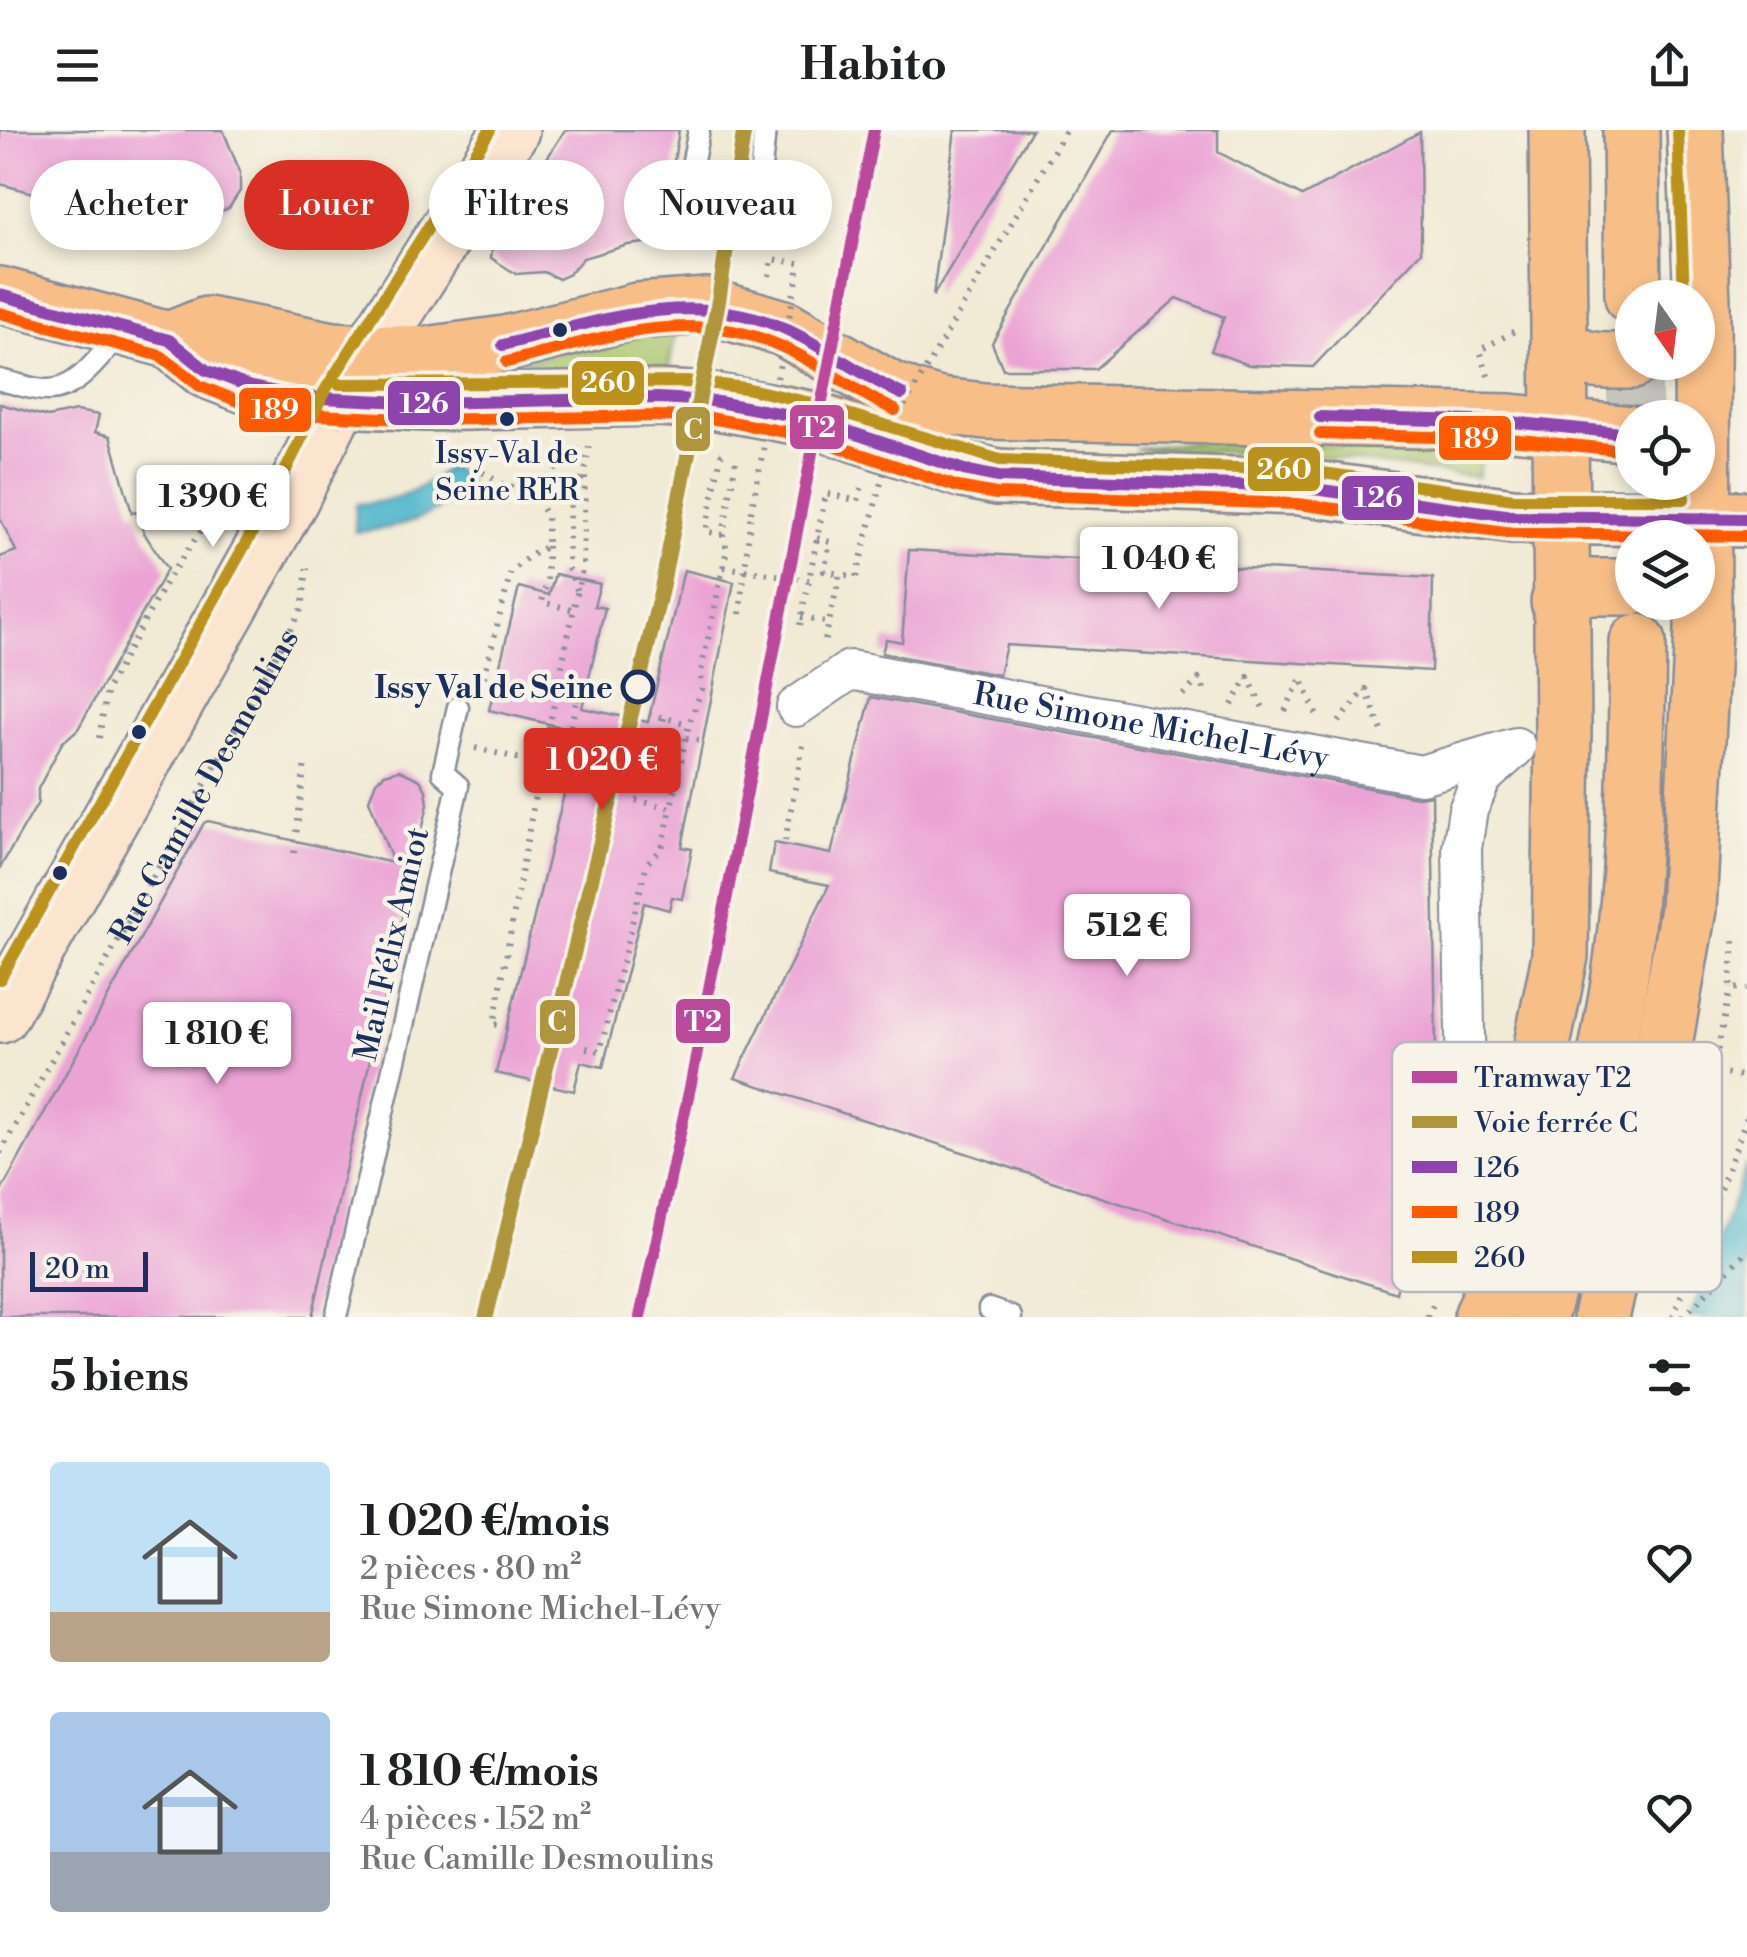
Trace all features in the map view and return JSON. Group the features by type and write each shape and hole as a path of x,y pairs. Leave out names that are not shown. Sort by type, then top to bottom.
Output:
{"main road":[{"path":"1546,1042 1560,956 1540,738 1559,602 1561,427 1540,337 1557,130"},
{"path":"1631,130 1633,280"},
{"path":"1695,130 1698,280"},
{"path":"0,295 146,335 206,370 248,386 339,401 712,401 811,419 998,478 1299,487 1513,516 1725,518"},
{"path":"146,335 207,326 334,350 456,353 637,311 707,306 784,328 888,388 940,406 985,411 1511,422 1615,432"},
{"path":"1540,337 1586,361 1615,361"},
{"path":"1705,380 1725,518 1715,550"},
{"path":"1559,602 1581,588 1615,587"},
{"path":"1665,1042 1688,910 1701,620"},
{"path":"1606,1042 1623,955 1635,811 1638,642"},
{"path":"1600,1317 1606,1292"}],"street":[{"name":"Rue Camille Desmoulins","path":"0,1015 266,543 339,401 512,130"},
{"name":"Rue Simone Michel-Lévy","path":"796,707 850,670 1421,775 1540,738"},
{"path":"1465,1042 1462,848 1468,810 1482,778 1540,738"}],"lane":[{"path":"699,130 680,227 754,236 766,130"},
{"path":"0,380 56,389 146,335"},
{"path":"908,452 985,411"},
{"name":"Mail Félix Amiot","path":"336,1317 458,786 443,773 458,707"},
{"path":"989,1309 1012,1317"}],"path":[{"path":"856,577 900,415 1066,130"},
{"path":"740,614 751,512 799,264 772,258 768,288"},
{"path":"1491,388 1480,350 1540,337"},
{"path":"456,433 456,456 502,484 533,494 547,516 547,580 542,602 574,610"},
{"path":"508,1027 494,1024 583,565 585,475 590,443 569,455 533,494"},
{"path":"721,456 706,531 723,535"},
{"path":"586,1048 600,1051 647,863 662,848 689,724 702,689 701,672 728,549 723,535 738,456"},
{"path":"99,739 107,690 168,578 242,473"},
{"path":"577,590 568,567 570,494 585,475"},
{"path":"829,624 801,621 826,493 842,497"},
{"path":"817,538 830,542 824,571 840,574"},
{"path":"458,707 459,702 477,704 511,572 547,546"},
{"name":"Rue Camille Desmoulins","path":"0,1153 302,609 308,555"},
{"path":"724,567 809,580"},
{"path":"557,693 581,699 564,757"},
{"path":"650,714 689,724"},
{"path":"664,718 648,788 637,790 634,800 671,808"},
{"path":"686,738 702,741"},
{"path":"519,758 561,778"},
{"path":"294,853 306,762"},
{"path":"1721,1042 1730,988"},
{"path":"1722,1073 1747,1078"},
{"path":"1722,1185 1747,1117"},
{"path":"1722,1277 1747,1251"},
{"path":"1673,1317 1682,1292"},
{"path":"1683,1317 1707,1292"}],"green space":[{"path":"677,325 667,377 484,380 483,370"},
{"path":"1191,442 1483,449 1478,477 1310,455 1135,449"}],"water":[{"path":"450,465 470,485 457,496 431,513 403,524 355,532 356,504 407,494"},
{"path":"1747,1164 1747,1317 1690,1317 1699,1292 1722,1292 1722,1231"}],"building":[{"path":"0,130 223,130 240,172 240,191 224,210 224,160 30,160 30,192 0,184"},
{"path":"565,130 679,130 674,160 624,160 624,246 583,258 559,279 544,272 516,274 491,258 492,250 604,250 604,160 546,160"},
{"path":"955,130 1032,130 933,296"},
{"path":"1113,130 1218,130 1218,152 1302,196 1420,132 1421,252 1313,367 1249,365 1211,351 1224,317 1177,298 1095,369 1003,369 992,343"},
{"path":"0,404 48,417 76,411 99,415 95,432 110,436 132,513 136,511 144,533 167,569 78,729 62,743 38,789 38,803 0,868 0,557 16,551 0,518"},
{"path":"909,550 1433,578 1431,671 1006,645 999,675 882,653 886,639 902,642"},
{"path":"684,570 734,582 682,847 692,849 682,899 672,897 669,910 644,903 603,1067 581,1062 574,1091 496,1073 565,790 559,785 562,772 554,769 562,727 489,710 519,587 549,595 555,574 600,584 594,606 605,608 582,708 648,722"},
{"path":"871,697 1417,797 1432,795 1436,1042 1392,1042 1392,1292 735,1078 829,885 769,873 774,843 831,854"},
{"path":"399,770 420,780 428,804 312,1317 0,1317 0,1193 204,823 393,863 369,800 376,781"}],"tunnel":[{"path":"1634,380 1635,400"}],"tram line":[{"name":"T2","path":"640,1317 691,1083 874,130"}],"rail line":[{"name":"C","path":"486,1317 661,591 719,298 744,130"}],"transit line":[{"name":"260","path":"0,979 276,490 324,392 490,130"},
{"name":"260","path":"1678,131 1683,280"},
{"name":"126","path":"0,295 169,340 206,370 248,386 300,397 425,403 658,398 712,401 811,419 964,470 998,477 1299,487 1513,516 1747,519"},
{"name":"126","path":"503,345 642,313 712,310 781,327 902,394"},
{"name":"189","path":"0,313 161,356 200,386 243,403 296,414 425,420 710,418 807,436 958,487 996,494 1298,504 1513,533 1747,536"},
{"name":"189","path":"507,362 640,331 707,328 773,343 895,410"},
{"name":"260","path":"339,384 698,382 811,403 1000,460 1300,470 1514,499 1615,499"},
{"name":"126","path":"1320,417 1511,422 1615,432"},
{"name":"189","path":"1320,434 1510,439 1615,450"}],"place":[{"name":"Issy-Val de Seine RER","path":"507,419"},
{"name":"Issy Val de Seine","path":"638,687"}]}
